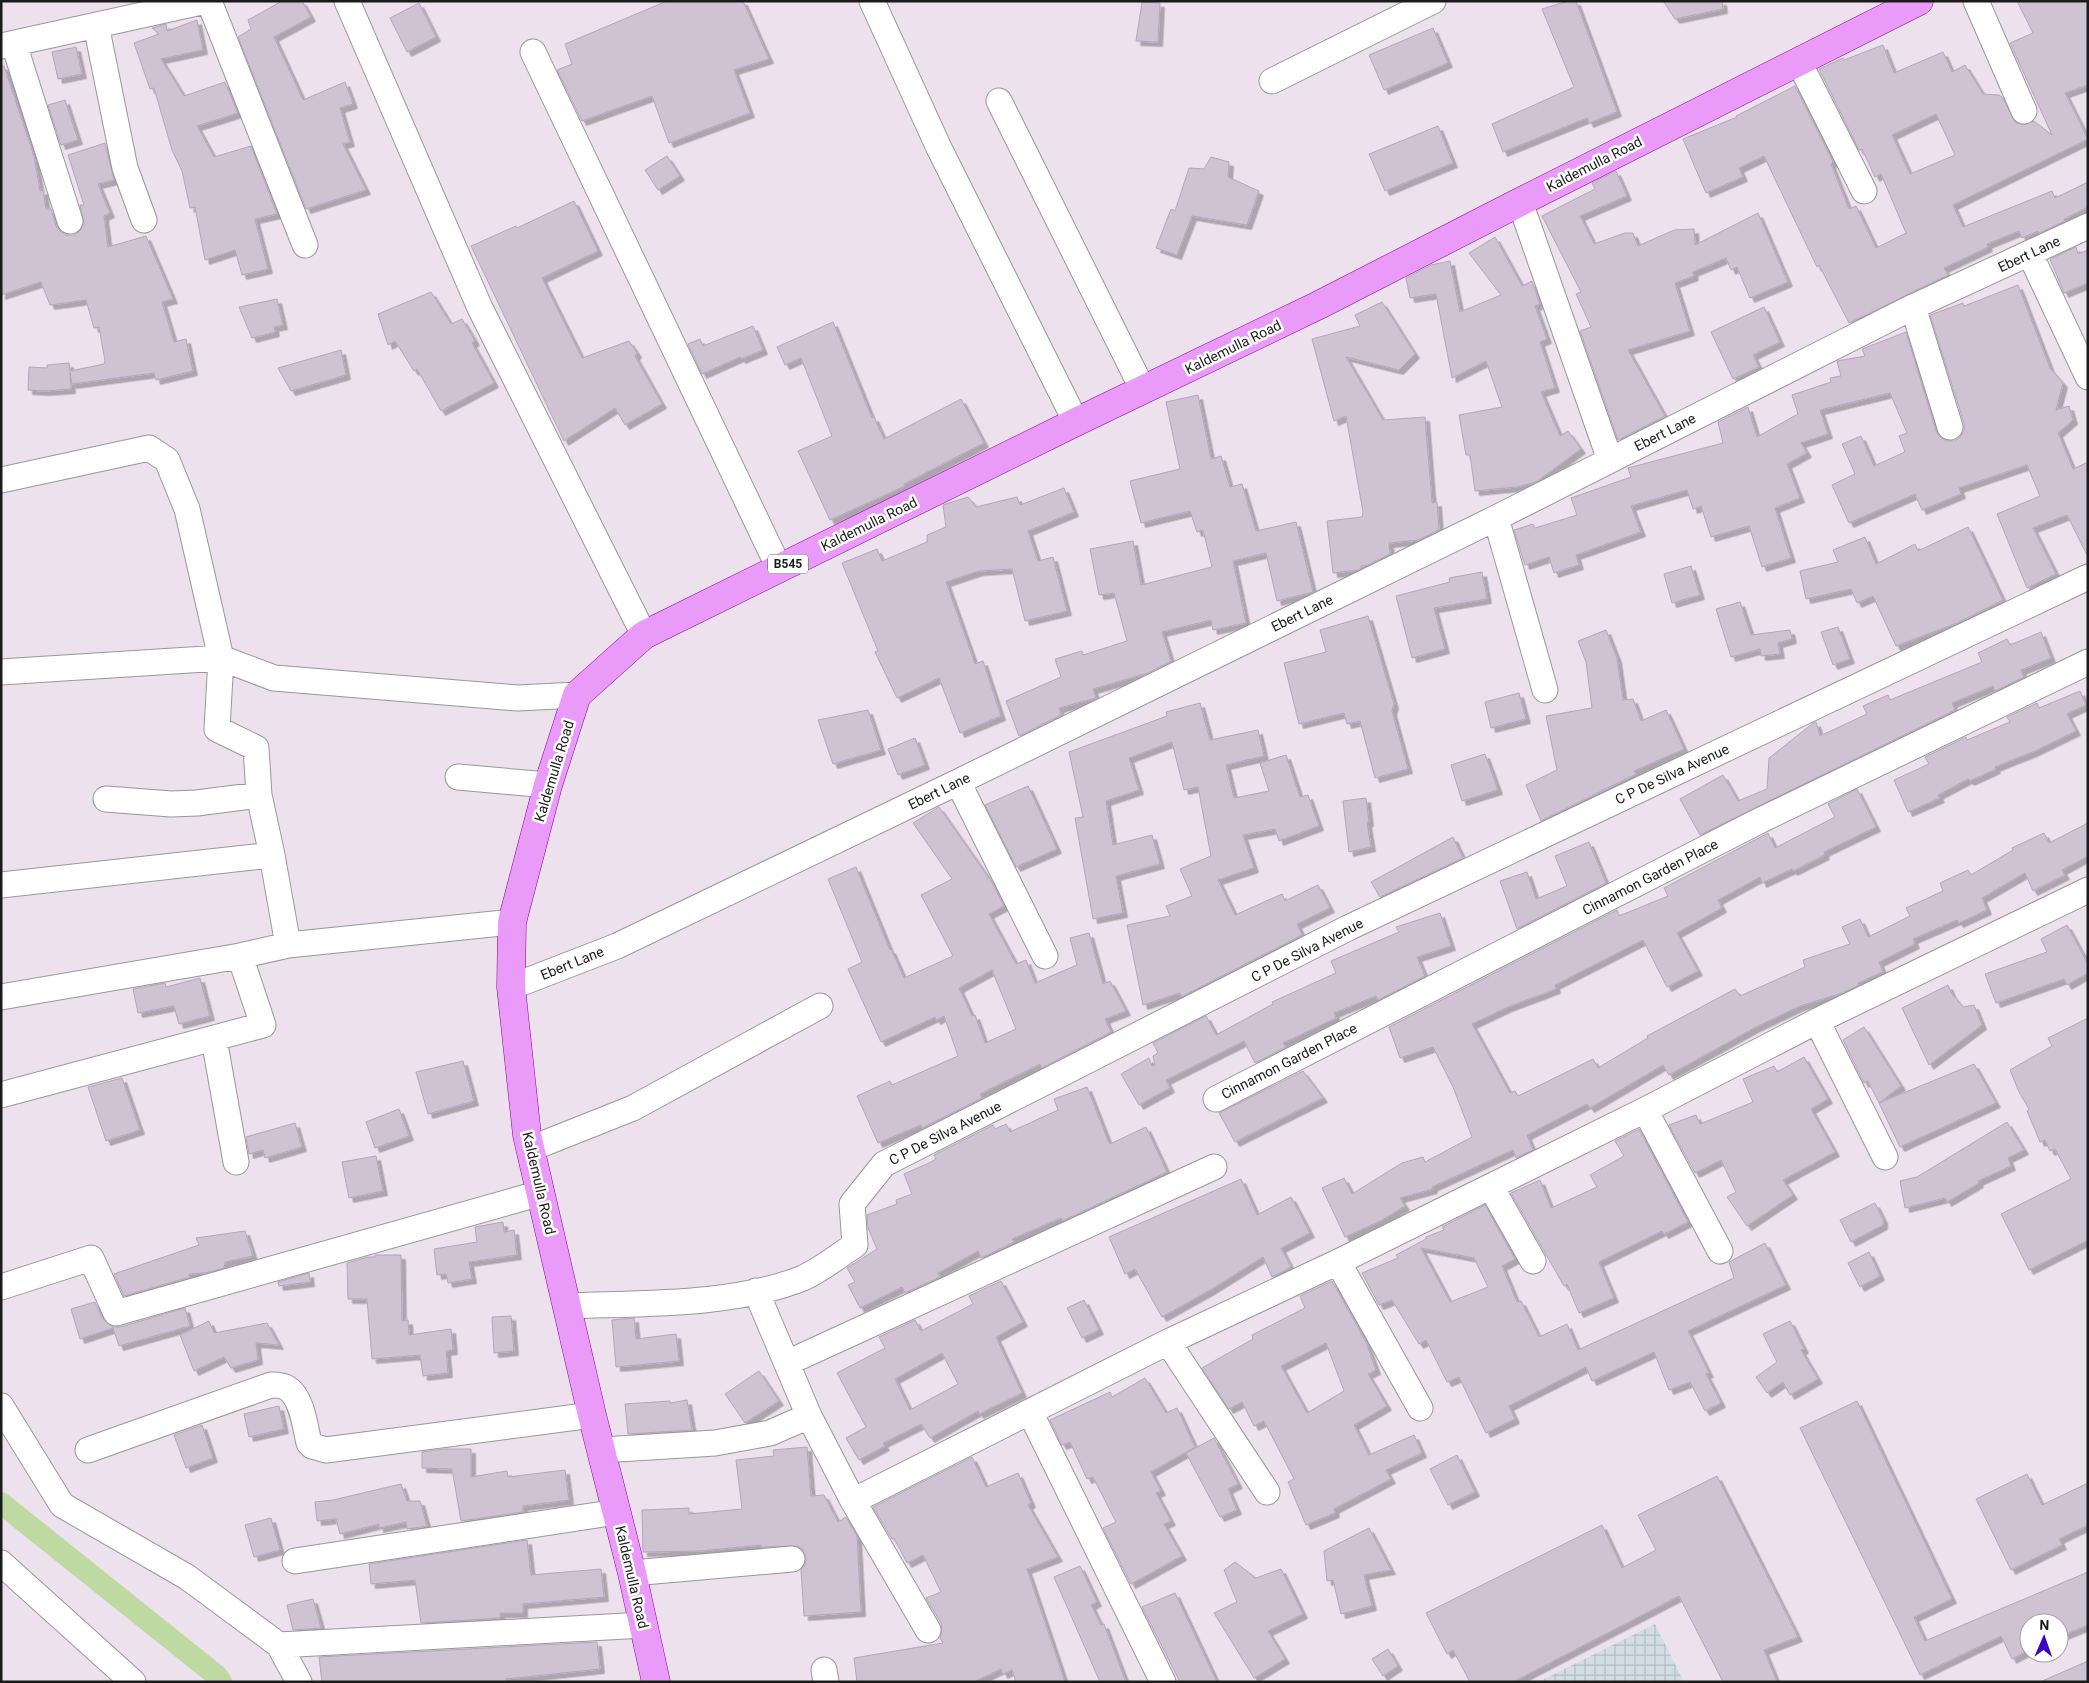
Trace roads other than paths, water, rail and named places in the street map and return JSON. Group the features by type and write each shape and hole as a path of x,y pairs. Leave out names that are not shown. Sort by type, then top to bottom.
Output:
{"main road":[{"name":"Kaldemulla Road","path":"656,1682 632,1573 592,1416 530,1148 512,988 512,922 548,785 577,695 644,634 1319,305 1919,1"}],"street":[{"path":"70,221 8,45 207,1 305,246"},
{"path":"347,1 480,308 644,634"},
{"path":"872,1 939,148 1076,422"},
{"path":"1272,82 1433,1"},
{"path":"1976,1 2024,111"},
{"path":"96,25 125,168 144,220"},
{"path":"533,52 780,568"},
{"path":"1800,62 1864,191"},
{"path":"999,101 1143,390"},
{"path":"1520,202 1610,460"},
{"name":"Ebert Lane","path":"512,988 616,946 958,782 1496,518 1913,307 2088,226"},
{"path":"2030,254 2088,377"},
{"path":"1913,307 1950,427"},
{"path":"1,480 149,448 159,453 166,460 187,509 221,658 217,729 256,748 259,795 288,945"},
{"path":"1496,518 1544,690"},
{"name":"C P De Silva Avenue","path":"568,1306 690,1300 756,1292 804,1277 855,1245 852,1204 884,1164 1348,928 2088,577"},
{"path":"1,672 221,658 274,678 518,698 577,695"},
{"name":"Cinnamon Garden Place","path":"1216,1099 1761,820 2088,662"},
{"path":"458,776 548,785"},
{"path":"958,782 1045,956"},
{"path":"106,799 172,804 197,803 259,795"},
{"path":"1,886 272,855"},
{"path":"853,1501 1168,1342 1491,1187 1817,1021 2088,890"},
{"path":"1,997 240,956 288,945 512,922"},
{"path":"1,1095 214,1040 263,1025 240,956"},
{"path":"530,1148 633,1108 820,1006"},
{"path":"1817,1021 1885,1157"},
{"path":"214,1040 236,1162"},
{"path":"1645,1110 1720,1251"},
{"path":"787,1363 1214,1167"},
{"path":"1491,1187 1533,1262"},
{"path":"1,1287 91,1258 116,1313 541,1193"},
{"path":"1338,1262 1420,1408"},
{"path":"756,1292 810,1416 853,1501 928,1630"},
{"path":"1168,1342 1267,1492"},
{"path":"88,1450 271,1385 285,1386 292,1392 297,1400 310,1443 312,1446 326,1450 592,1416"},
{"path":"1,1406 62,1505 187,1576 279,1645 299,1682"},
{"path":"1030,1412 1163,1682"},
{"path":"602,1450 715,1443 770,1433 810,1416"},
{"path":"296,1561 617,1512"},
{"path":"632,1573 792,1558"},
{"path":"1,1563 133,1682"},
{"path":"279,1645 644,1625"}],"waterway":[{"path":"1,1503 216,1675 221,1682"}]}
